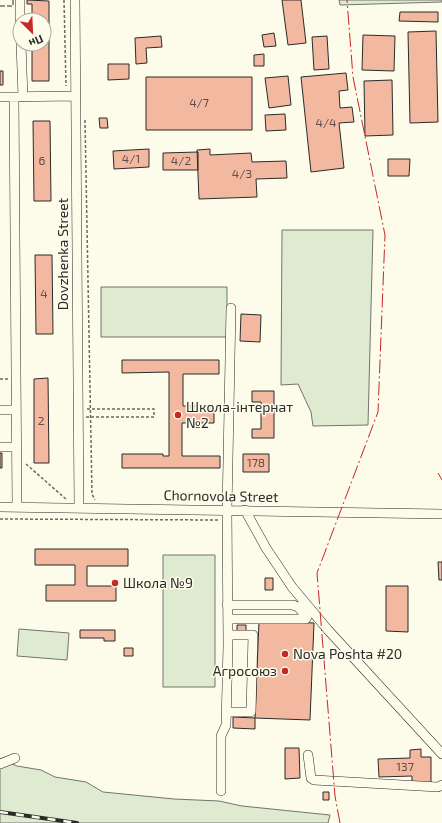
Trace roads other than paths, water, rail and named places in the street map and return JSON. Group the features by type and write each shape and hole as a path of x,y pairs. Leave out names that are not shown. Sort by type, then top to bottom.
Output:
{"street":[{"path":"20,0 20,12"},
{"name":"Dovzhenka Street","path":"75,0 71,96 78,413 76,503"},
{"path":"17,507 16,410 21,52"},
{"path":"0,97 71,96"},
{"path":"221,791 221,736 226,725 228,635 227,510 231,308"},
{"path":"0,410 16,410"},
{"path":"0,447 17,447"},
{"name":"Chornovola Street","path":"0,507 76,503 227,510 442,514"},
{"path":"245,510 266,548 292,587 328,630 442,754"},
{"path":"227,605 293,605 298,607 307,617 306,619 228,620"},
{"path":"226,712 251,712 253,635 228,635"},
{"path":"308,755 310,774 311,778 314,780 438,787 442,785"},
{"path":"0,764 15,758"}],"railway":[{"path":"0,812 77,823"}],"place":[{"name":"Школа-інтернат №2","path":"178,415"},
{"name":"Школа №9","path":"115,583"},
{"name":"Nova Poshta #20","path":"285,654"},
{"name":"Агросоюз","path":"285,671"}]}
